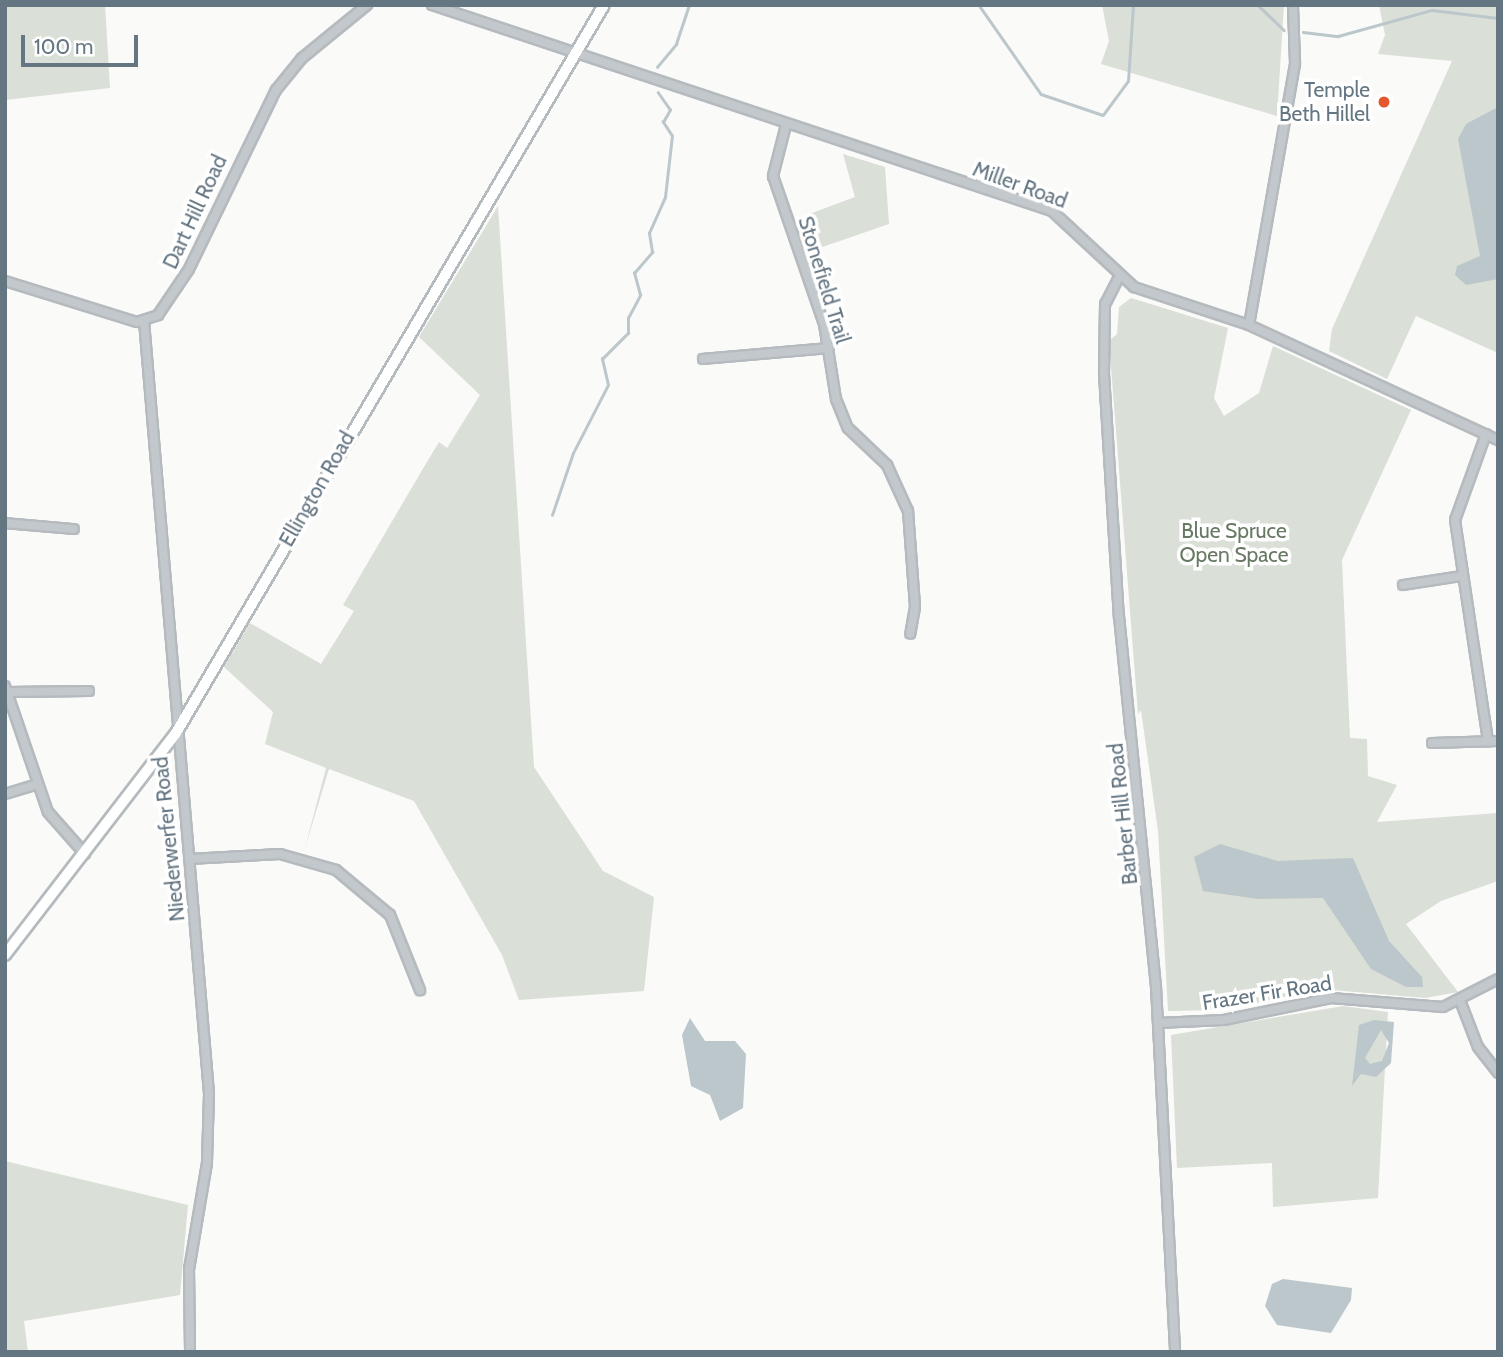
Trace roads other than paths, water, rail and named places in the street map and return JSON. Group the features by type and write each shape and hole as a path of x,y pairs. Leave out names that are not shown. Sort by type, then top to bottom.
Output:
{"main road":[{"name":"Ellington Road","path":"5,955 176,733 604,5"}],"street":[{"name":"Dart Hill Road","path":"144,321 171,300 189,269 276,90 302,58 367,5"},
{"path":"432,5 576,52"},
{"path":"1249,325 1295,63 1293,5"},
{"name":"Miller Road","path":"576,52 786,125 1052,211 1119,277 1149,294 1249,325 1498,440"},
{"name":"Stonefield Trail","path":"786,125 773,176 829,348 835,399 848,428 887,465 908,511 915,607 910,634"},
{"name":"Barber Hill Road","path":"1119,277 1105,304 1104,374 1119,616 1158,1023 1175,1352"},
{"path":"5,281 144,321"},
{"name":"Niederwerfer Road","path":"144,321 210,1128 190,1258 190,1352"},
{"path":"703,359 829,348"},
{"path":"1486,435 1458,505 1461,576 1488,742"},
{"path":"5,523 74,529"},
{"path":"1403,585 1461,576"},
{"path":"85,854 48,812 6,689 89,691"},
{"path":"1432,743 1498,741"},
{"path":"5,794 38,784"},
{"path":"189,859 280,854 336,870 390,915 420,990"},
{"name":"Frazer Fir Road","path":"1158,1023 1224,1020 1320,999 1420,1008 1461,1003 1498,979"},
{"path":"1461,1003 1478,1047 1498,1073"}],"waterway":[{"path":"657,67 676,44 689,5"},
{"path":"979,5 1041,94 1103,115 1128,81 1133,5"},
{"path":"1258,5 1284,30"},
{"path":"1303,32 1338,36 1432,10 1498,18"},
{"path":"552,515 573,453 608,385 602,359 628,333 628,318 640,295 634,273 652,252 649,233 665,197 672,136 663,122 670,110 658,93"}],"place":[{"name":"Temple Beth Hillel","path":"1384,102"}],"park label":[{"name":"Blue Spruce Open Space","path":"1234,543"}]}
